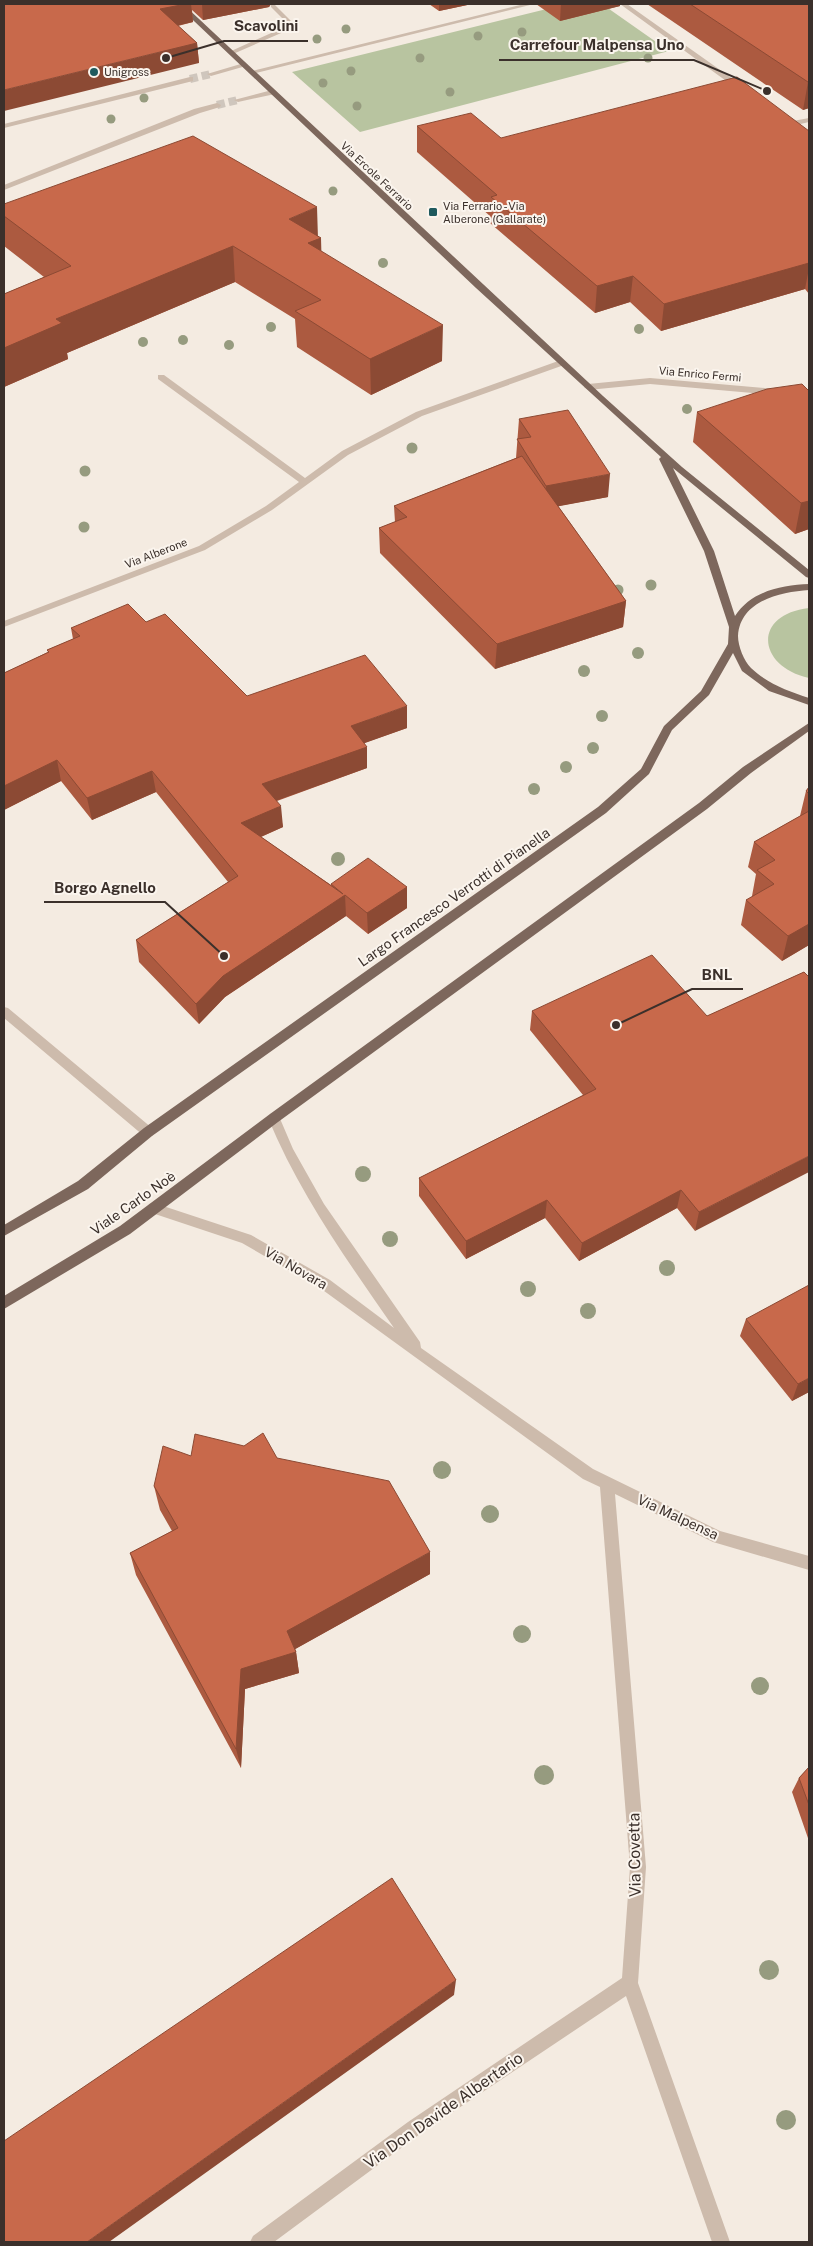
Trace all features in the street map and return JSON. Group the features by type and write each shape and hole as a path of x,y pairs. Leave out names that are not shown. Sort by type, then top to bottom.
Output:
{"main road":[{"name":"Via Ercole Ferrario","path":"179,4 561,363"},
{"name":"Largo Francesco Verrotti di Pianella","path":"561,363 662,454 767,538 809,575"},
{"name":"Largo Francesco Verrotti di Pianella","path":"148,1132 602,810 646,771 668,728 705,693 733,644 734,627 709,551 662,454"},
{"path":"734,627 745,609 765,596 792,588 809,587"},
{"path":"733,644 746,669 773,689 809,702"},
{"path":"274,1118 809,726"},
{"name":"Viale Carlo Noè","path":"4,1303 125,1230 274,1118"},
{"path":"4,1230 83,1185 148,1132"}],"street":[{"path":"252,72 531,4"},
{"path":"623,4 752,95"},
{"path":"231,53 294,26 273,6"},
{"path":"211,74 244,65"},
{"path":"4,126 190,79"},
{"path":"238,100 272,92"},
{"path":"4,188 197,111 217,105"},
{"path":"776,112 792,124 809,120"},
{"name":"Via Alberone","path":"4,624 202,548 269,508 345,453 419,414 561,363"},
{"path":"161,377 304,481"},
{"name":"Via Enrico Fermi","path":"588,387 650,381 809,395"},
{"path":"4,1011 148,1132"},
{"name":"Via Novara","path":"274,1118 286,1151 311,1198 422,1356"},
{"name":"Via Novara","path":"154,1208 246,1239 325,1284 422,1356 588,1474 607,1483"},
{"name":"Via Malpensa","path":"607,1483 718,1537 809,1563"},
{"name":"Via Covetta","path":"607,1483 638,1867 630,1984 721,2242"},
{"name":"Via Don Davide Albertario","path":"259,2242 414,2128 630,1984"}],"green space":[{"path":"567,4 602,4 669,51 360,132 292,72"},
{"path":"809,608 809,678 792,672 779,663 771,653 768,642 770,630 777,620 790,613"}],"building":[{"path":"4,4 186,4 160,9 197,43 4,90"},
{"path":"690,4 809,4 809,82 808,82"},
{"path":"737,77 809,131 809,263 664,304 633,276 597,286 491,197 497,195 417,126 471,113 501,138"},
{"path":"193,136 317,207 289,219 321,238 308,243 443,325 370,359 295,311 321,300 233,246 56,319 62,323 4,348 4,294 71,266 4,216 4,204"},
{"path":"802,384 809,391 809,501 801,503 697,412 767,389"},
{"path":"568,410 610,474 546,486 517,439 531,437 519,419"},
{"path":"522,456 626,601 497,644 379,528 407,517 394,506"},
{"path":"128,604 146,622 165,614 247,696 365,655 407,706 351,726 367,747 262,784 281,806 241,823 343,894 331,884 368,858 407,887 367,913 345,895 223,976 196,1004 136,940 238,876 152,771 87,798 57,760 4,786 4,673 49,652 47,650 80,636 71,628"},
{"path":"809,811 809,924 788,936 746,900 774,884 757,870 775,860 754,842"},
{"path":"652,955 707,1016 804,972 809,977 809,1156 699,1212 681,1190 582,1243 547,1200 466,1241 419,1178 596,1089 532,1011"},
{"path":"809,1285 809,1378 798,1384 746,1319"},
{"path":"263,1433 277,1458 389,1481 430,1552 287,1631 296,1652 241,1669 236,1749 130,1553 178,1528 154,1486 163,1446 191,1456 195,1434 244,1446"},
{"path":"809,1767 809,1805 799,1778"},
{"path":"392,1878 456,1980 87,2242 4,2242 4,2141"}],"tunnel":[{"path":"190,79 211,74"},
{"path":"217,105 238,100"}],"place":[{"name":"Scavolini","path":"166,58"},
{"name":"Unigross","path":"94,72"},
{"name":"Carrefour Malpensa Uno","path":"767,91"},
{"name":"Via Ferrario - Via Alberone (Gallarate)","path":"433,212"},
{"name":"Borgo Agnello","path":"224,956"},
{"name":"BNL","path":"616,1025"}]}
